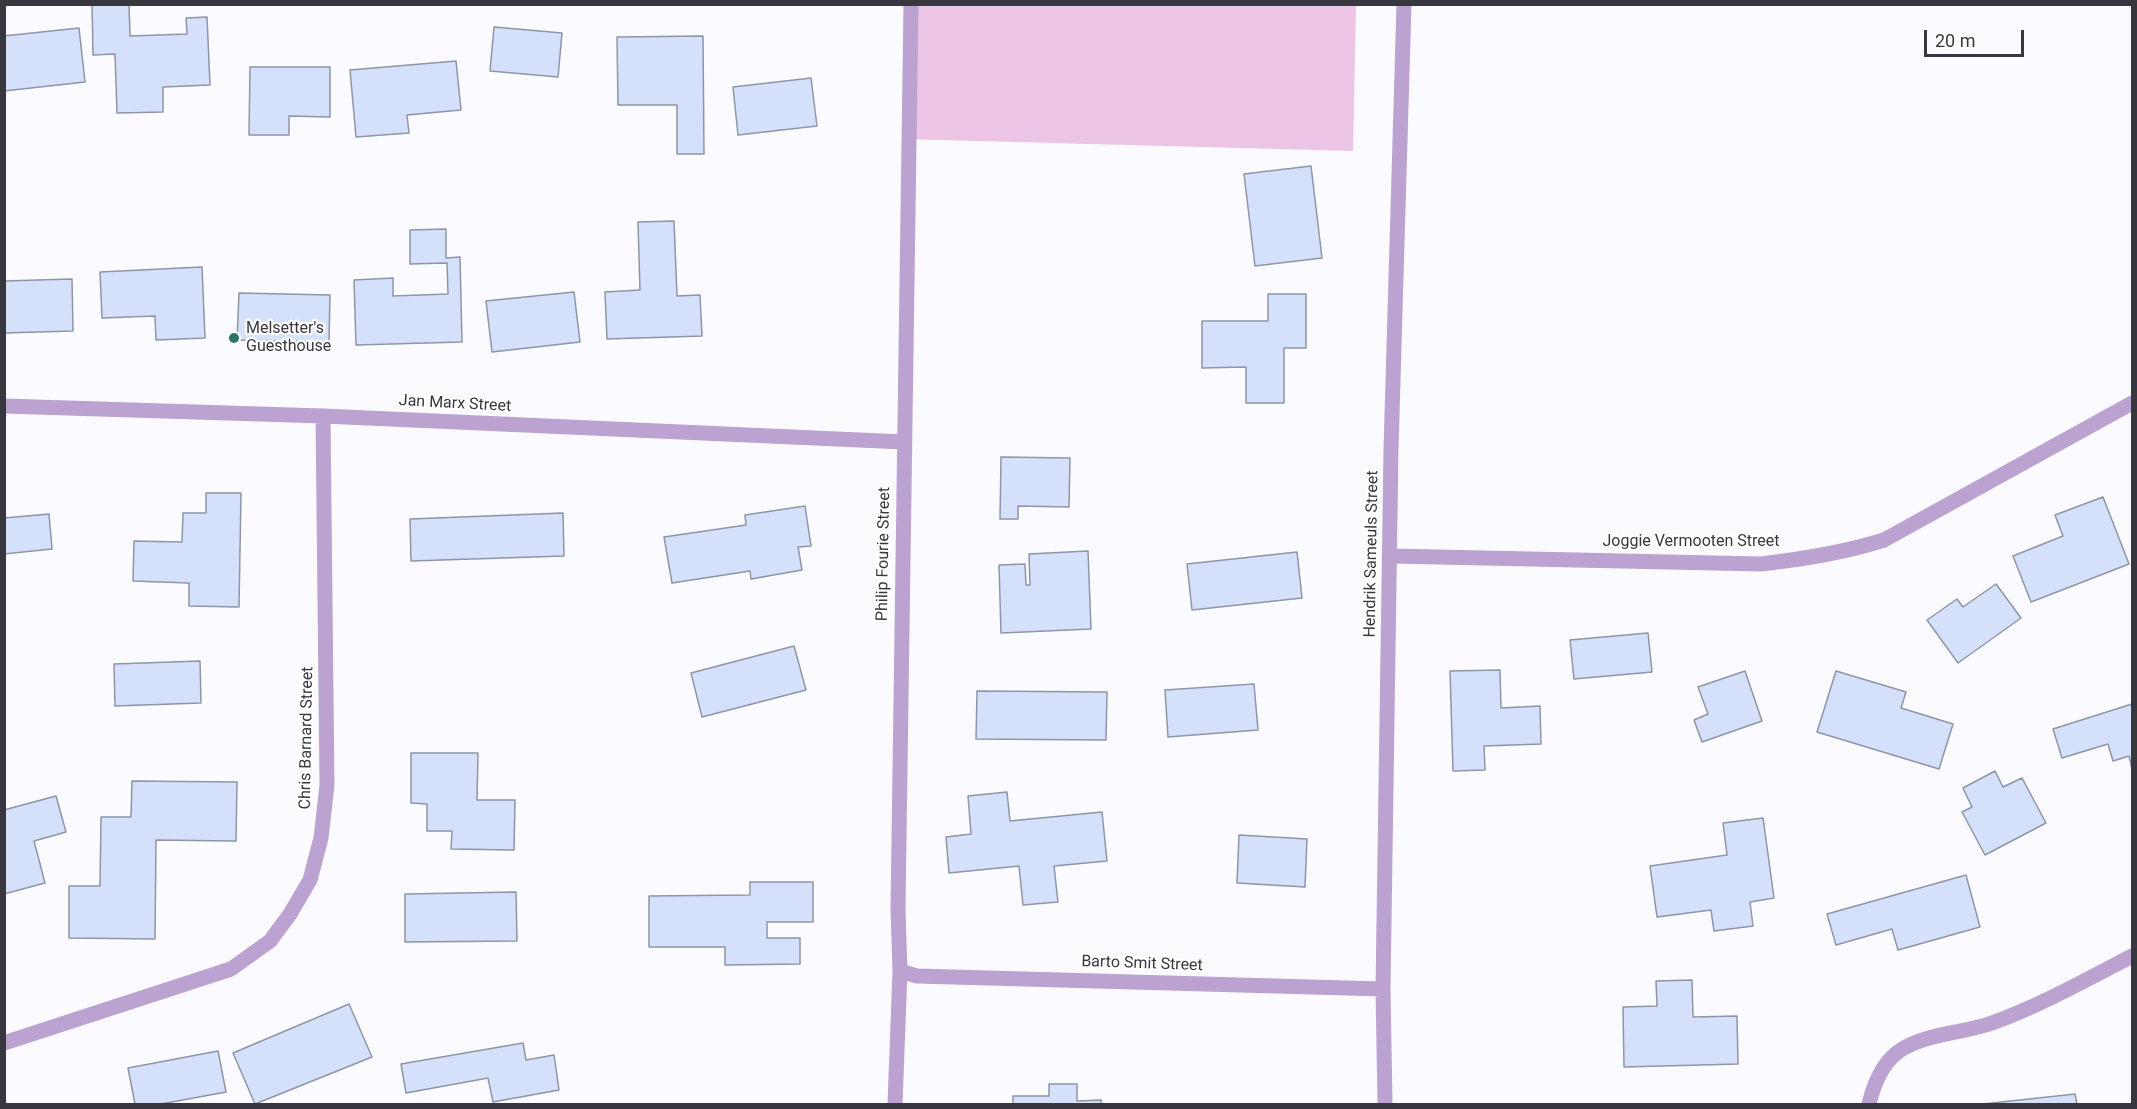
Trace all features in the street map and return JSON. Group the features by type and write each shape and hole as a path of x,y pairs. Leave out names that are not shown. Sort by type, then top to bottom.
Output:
{"street":[{"name":"Philip Fourie Street","path":"895,1104 900,971 898,909 911,4"},
{"name":"Hendrik Sameuls Street","path":"1385,1104 1383,988 1391,449 1404,4"},
{"name":"Joggie Vermooten Street","path":"1391,556 1761,564 1806,559 1852,550 1884,540 2133,403"},
{"name":"Jan Marx Street","path":"4,406 323,416 904,442"},
{"name":"Chris Barnard Street","path":"4,1043 231,969 270,941 290,914 310,880 321,838 327,785 323,416"},
{"path":"1869,1104 1880,1072 1891,1057 1903,1048 1924,1039 1961,1032 2001,1019 2064,992 2133,956"},
{"name":"Barto Smit Street","path":"900,971 917,976 1383,988"}],"shaded area":[{"path":"905,5 1356,5 1353,151 902,139"}],"building":[{"path":"92,4 129,4 130,36 187,34 186,18 207,17 210,85 163,87 163,112 117,113 115,54 93,55"},
{"path":"494,27 562,33 558,77 490,71"},
{"path":"79,28 85,82 4,91 4,36"},
{"path":"703,36 704,154 677,154 677,105 618,105 617,37"},
{"path":"456,61 461,110 407,115 409,133 356,137 350,70"},
{"path":"250,67 330,67 330,117 289,116 289,135 249,135"},
{"path":"811,78 817,126 738,135 733,87"},
{"path":"1311,166 1322,258 1255,266 1244,174"},
{"path":"674,221 677,296 700,295 702,336 607,339 605,292 640,290 638,222"},
{"path":"446,229 446,258 460,257 462,342 356,345 354,280 393,278 393,296 448,294 447,263 410,264 410,230"},
{"path":"202,267 205,338 156,340 155,316 102,318 100,272"},
{"path":"72,279 73,331 4,333 4,281"},
{"path":"574,292 580,342 492,352 486,301"},
{"path":"239,293 330,295 329,342 237,340"},
{"path":"1268,294 1306,294 1306,348 1284,348 1284,403 1246,403 1246,367 1202,368 1202,321 1268,321"},
{"path":"1001,457 1070,458 1069,507 1018,506 1018,519 1000,519"},
{"path":"206,493 241,493 239,607 189,606 189,583 133,581 134,541 182,542 183,513 206,513"},
{"path":"2103,497 2129,564 2031,602 2013,556 2063,536 2055,515"},
{"path":"805,506 811,546 798,547 802,570 751,579 750,571 672,583 664,537 746,525 745,515"},
{"path":"563,513 564,556 411,561 410,519"},
{"path":"49,514 52,549 4,554 4,518"},
{"path":"1088,551 1091,629 1001,633 999,565 1025,564 1026,585 1030,585 1029,554"},
{"path":"1297,552 1302,598 1192,610 1187,564"},
{"path":"1996,584 2021,618 1958,663 1927,620 1957,599 1963,607"},
{"path":"1648,633 1652,672 1574,679 1570,640"},
{"path":"794,646 806,690 702,717 691,673"},
{"path":"200,661 201,703 115,706 114,664"},
{"path":"1500,670 1501,708 1540,706 1541,744 1484,746 1485,770 1453,771 1450,671"},
{"path":"1745,671 1762,721 1702,742 1694,720 1708,714 1698,687"},
{"path":"1836,671 1906,692 1901,708 1953,724 1939,769 1817,732"},
{"path":"1254,684 1258,730 1168,737 1165,690"},
{"path":"977,691 1107,692 1106,740 976,739"},
{"path":"2132,704 2132,769 2129,756 2113,761 2108,744 2062,758 2053,729"},
{"path":"411,753 478,753 477,800 515,800 514,850 451,849 452,831 427,831 427,804 411,803"},
{"path":"1995,771 2003,787 2022,778 2046,823 1985,855 1962,812 1972,807 1963,788"},
{"path":"132,781 237,782 236,841 156,840 155,939 69,938 69,886 100,886 101,817 131,817"},
{"path":"1007,792 1010,821 1102,812 1107,861 1054,866 1058,902 1023,905 1019,866 949,873 946,837 971,834 968,796"},
{"path":"56,796 66,832 34,841 45,883 4,894 4,810"},
{"path":"1763,818 1774,898 1750,902 1753,926 1714,931 1711,910 1657,917 1650,866 1727,855 1723,823"},
{"path":"1239,835 1307,839 1305,887 1237,883"},
{"path":"1966,875 1980,927 1898,950 1892,929 1836,945 1827,914"},
{"path":"750,882 813,882 813,922 767,922 767,938 800,938 800,964 725,965 725,947 649,947 649,896 750,895"},
{"path":"516,892 517,941 405,942 405,894"},
{"path":"1692,980 1693,1017 1737,1016 1738,1064 1624,1067 1623,1007 1657,1006 1656,981"},
{"path":"349,1004 372,1057 255,1104 233,1053"},
{"path":"523,1043 526,1060 554,1055 559,1090 493,1102 488,1078 406,1093 401,1064"},
{"path":"218,1051 226,1092 161,1104 135,1104 128,1068"},
{"path":"1049,1084 1077,1084 1077,1101 1101,1100 1101,1104 1013,1104 1013,1096 1049,1096"},
{"path":"2075,1094 2077,1104 1983,1104"}],"place":[{"name":"Melsetter's Guesthouse","path":"234,338"}]}
